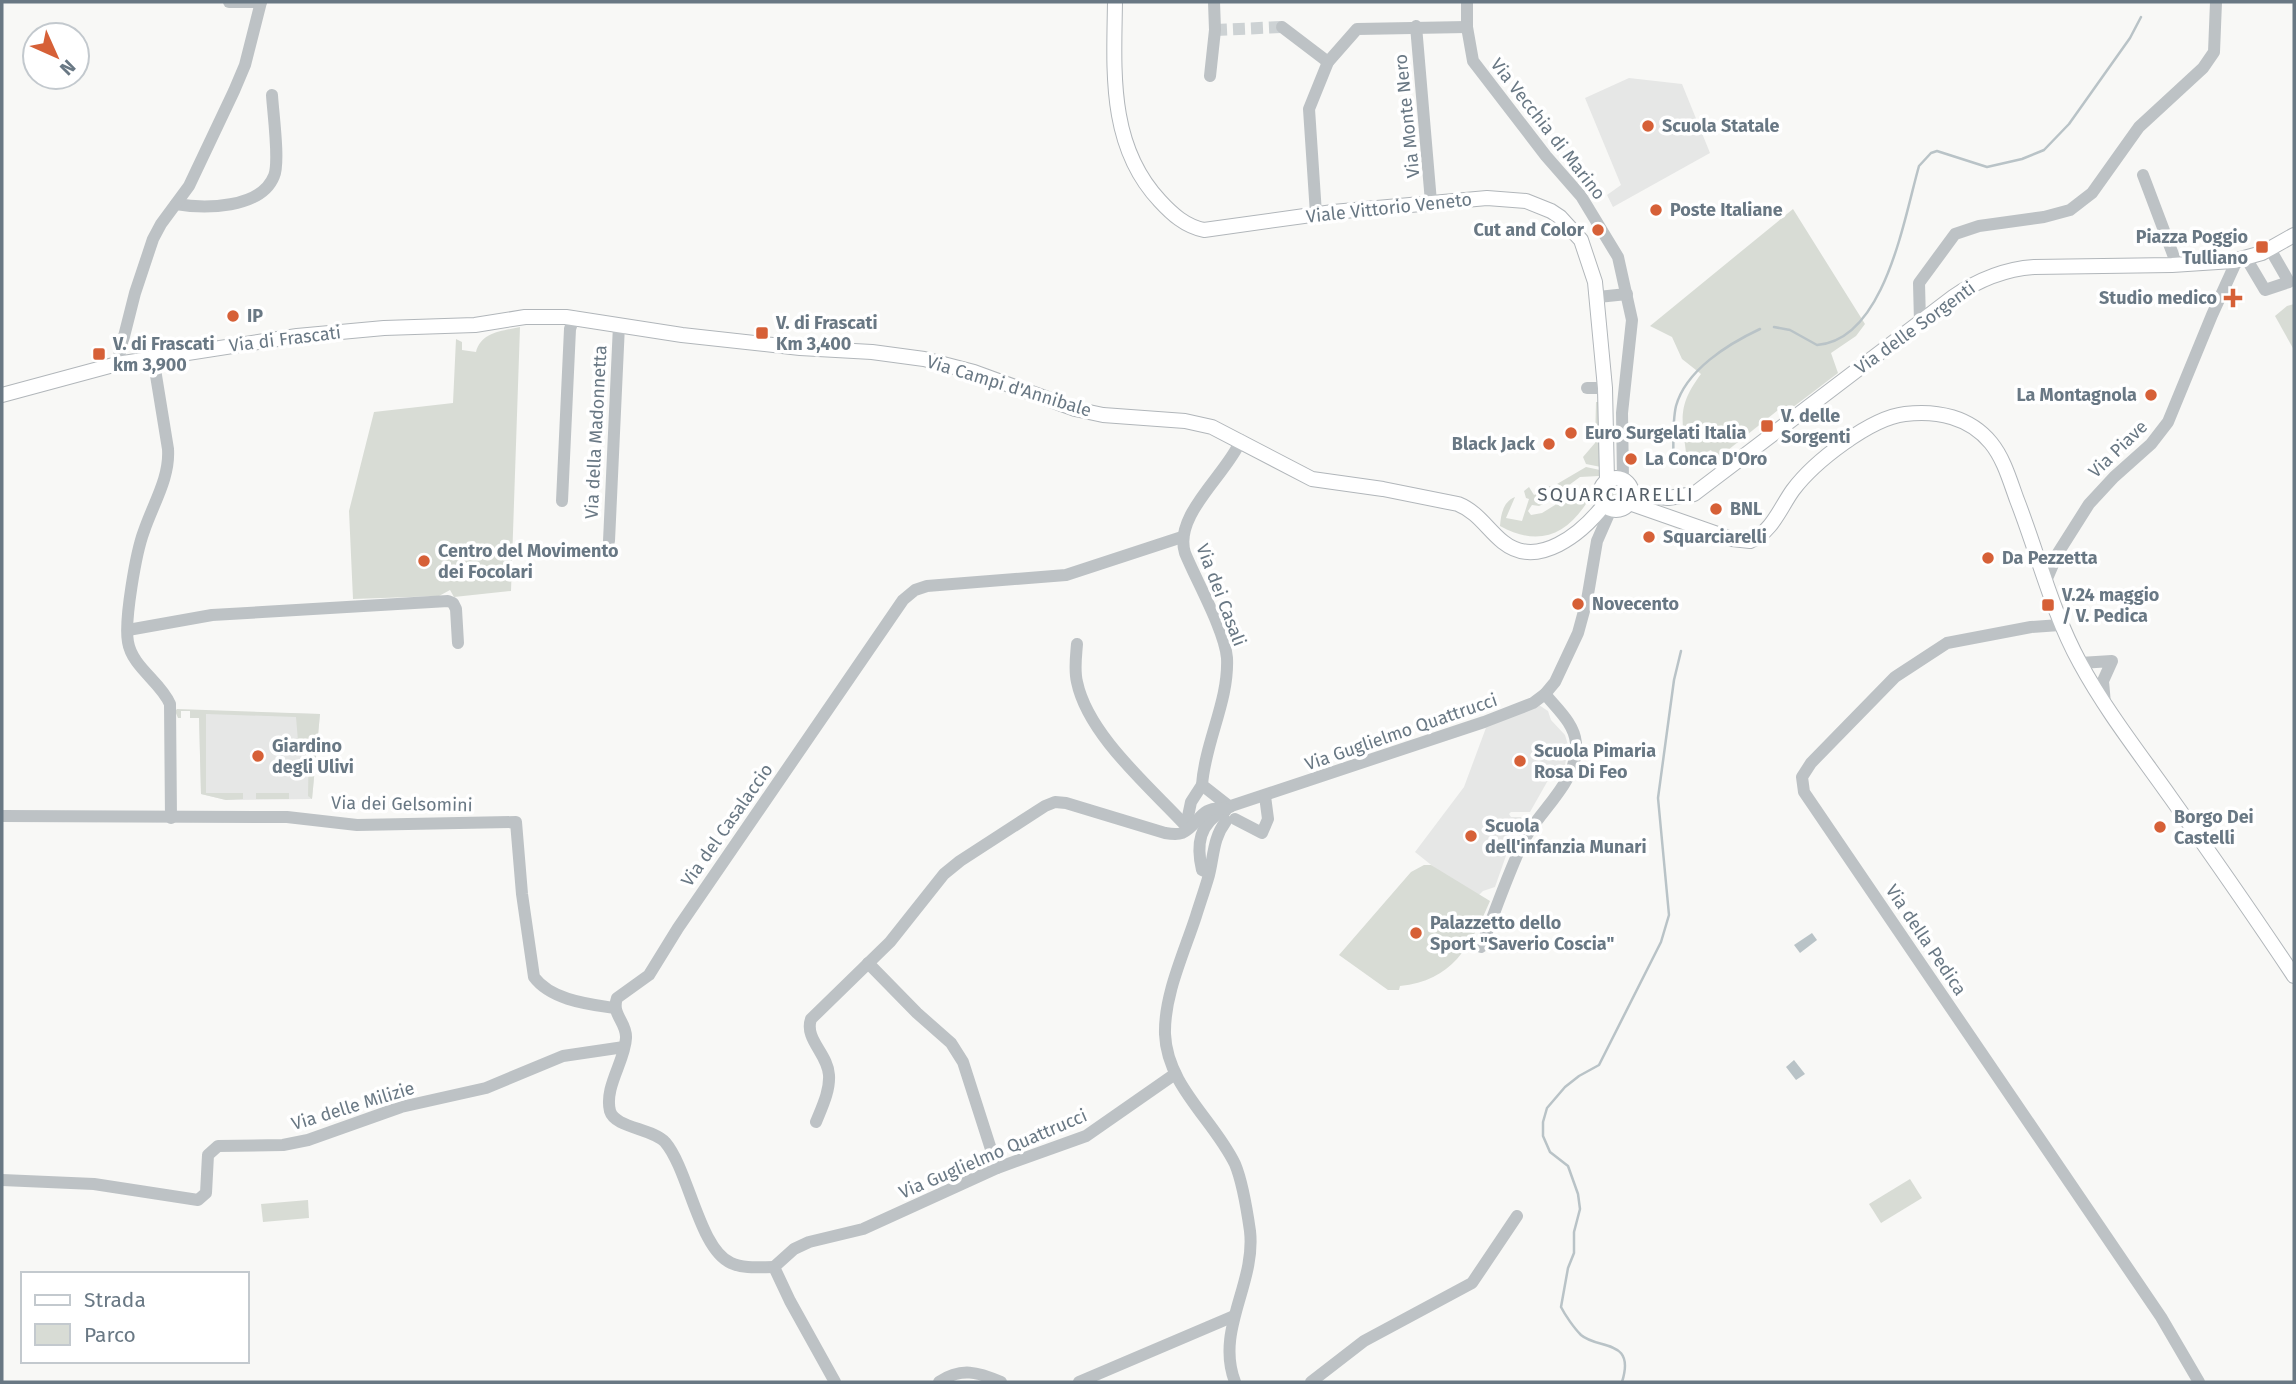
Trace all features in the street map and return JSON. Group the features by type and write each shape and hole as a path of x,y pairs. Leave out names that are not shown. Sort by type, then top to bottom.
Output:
{"main road":[{"name":"Viale Vittorio Veneto","path":"1115,2 1114,84 1117,114 1128,149 1153,194 1182,221 1204,230 1316,214 1487,198 1517,199 1560,217 1581,240 1598,297 1608,480"},
{"name":"Via delle Sorgenti","path":"1630,499 1695,494 1920,321 1973,285 2013,270 2073,265 2177,265 2242,259 2270,249 2294,235"},
{"name":"Via di Frascati","path":"2,395 117,363 340,331 475,325 530,317 574,317 619,325"},
{"name":"Via Campi d'Annibale","path":"619,325 682,335 924,359 974,372 1075,409 1102,415 1193,422 1219,429 1312,479 1383,489 1458,504 1478,516 1504,543 1520,551 1541,550 1566,540 1607,507"},
{"path":"1630,499 1721,536 1750,541 1768,528 1802,480 1850,440 1878,422 1901,414 1927,413 1954,417 1975,428 1993,445 2002,461 2060,625 2080,663 2105,705 2208,849 2294,976"},
{"path":"1608,480 1623,480 1629,485 1630,499 1621,509 1607,507 1600,492 1608,480"}],"street":[{"path":"117,363 150,248 161,224 195,173 238,82 250,46 261,2 229,2"},
{"path":"1210,76 1215,30 1214,2"},
{"name":"Via Vecchia di Marino","path":"1467,2 1467,27 1473,61 1546,156 1581,196 1618,257 1632,320 1622,413 1623,480"},
{"path":"1920,321 1919,283 1955,234 1979,226 2044,217 2070,210 2092,193 2139,127 2203,68 2214,52 2216,2"},
{"name":"Via Monte Nero","path":"1416,26 1431,202"},
{"path":"1282,27 1328,62"},
{"path":"1316,214 1309,109 1328,62 1357,29 1467,27"},
{"path":"176,204 206,208 233,204 268,185 276,170 271,95"},
{"path":"2143,175 2177,265"},
{"path":"2242,259 2265,290 2291,286 2270,249"},
{"name":"Via Piave","path":"2046,581 2058,553 2089,503 2151,444 2168,422 2212,315 2242,259"},
{"path":"1598,297 1627,294"},
{"path":"562,501 570,329 574,317"},
{"name":"Via della Madonnetta","path":"609,541 619,325"},
{"path":"153,357 169,449 168,462 139,546 128,645 165,694 170,705 172,818"},
{"path":"1587,388 1605,388"},
{"name":"Via dei Casali","path":"1183,830 1190,806 1202,785 1227,657 1221,636 1185,553 1182,537 1192,513 1230,461 1241,440"},
{"name":"Via Guglielmo Quattrucci","path":"1183,830 1204,812 1215,808 1227,813 1265,796 1497,718 1527,706 1545,694 1563,667 1578,633 1590,586 1597,541 1607,507"},
{"name":"Via del Casalaccio","path":"614,1008 621,993 649,975 685,917 908,594 927,586 1066,575 1182,537"},
{"path":"128,630 212,615 448,601 453,603 456,609 458,643"},
{"name":"Via della Pedica","path":"2060,625 2031,627 1947,643 1916,663 1895,677 1811,763 1802,777 1804,792 2161,1317 2199,1382"},
{"path":"1077,644 1077,685 1096,728 1183,830"},
{"path":"2080,663 2116,659 2103,681 2105,705"},
{"path":"1481,947 1524,839 1565,782 1576,754 1572,728 1545,694"},
{"path":"1202,785 1217,796 1227,813 1262,833 1268,819 1265,796"},
{"path":"816,1122 830,1077 827,1063 810,1032 809,1024 814,1015 895,935 948,870 1047,805 1063,802 1165,833 1183,830 1203,804 1217,796"},
{"path":"1227,813 1203,829 1199,839 1199,855 1206,871 1200,903 1167,1016 1167,1049 1175,1074 1237,1170 1248,1220 1251,1248 1248,1272 1234,1315 1229,1353 1235,1382"},
{"name":"Via dei Gelsomini","path":"2,816 296,817 357,825 516,822 522,894 534,977 544,986 570,999 614,1008"},
{"path":"868,962 917,1013 957,1049 997,1168"},
{"path":"614,1008 626,1033 611,1094 613,1117 651,1133 665,1143 673,1155 711,1242 722,1257 738,1265 774,1267 835,1382"},
{"name":"Via delle Milizie","path":"2,1180 94,1184 198,1200 206,1193 208,1155 218,1146 277,1145 308,1140 401,1107 486,1088 563,1056 624,1046"},
{"name":"Via Guglielmo Quattrucci","path":"774,1267 805,1244 830,1235 859,1230 997,1168 1089,1134 1175,1074"},
{"path":"1311,1382 1364,1341 1472,1283 1517,1216"},
{"path":"1079,1382 1234,1315"},
{"path":"939,1382 951,1375 969,1371 1001,1382"}],"shaded area":[{"name":"Scuola Statale","path":"1629,78 1682,84 1710,153 1613,207 1607,195 1621,185 1585,98"},
{"path":"1539,705 1548,711 1551,720 1565,735 1568,745 1565,766 1558,774 1551,775 1530,812 1509,814 1511,817 1521,817 1522,823 1508,850 1495,887 1479,895 1440,872 1415,852 1464,787 1487,725"},
{"name":"Giardino degli Ulivi","path":"199,711 320,714 312,799 226,800 201,794"},
{"path":"1812,933 1817,940 1800,953 1794,945"},
{"path":"1794,1060 1805,1074 1796,1080 1786,1067"}],"green space":[{"path":"1793,209 1865,324 1856,336 1831,353 1838,373 1788,411 1783,406 1728,450 1731,455 1723,462 1717,461 1711,450 1687,461 1684,406 1701,374 1682,359 1672,337 1650,326"},
{"path":"2294,304 2294,350 2275,316"},
{"path":"520,327 511,591 454,597 450,590 439,596 353,599 349,511 374,412 453,403 456,339 462,342 462,350 476,352 487,336"},
{"path":"1596,402 1601,467 1586,464 1583,457 1595,443"},
{"path":"1586,467 1600,470 1599,476 1580,477 1565,488 1557,484"},
{"path":"1616,484 1623,487 1626,494 1623,501 1616,504 1609,501 1606,494 1609,487"},
{"path":"1550,486 1553,489 1550,501 1539,506 1532,505 1528,511 1531,515 1542,513 1555,505 1560,491 1589,499 1571,522 1550,534 1539,536 1527,536 1500,526 1503,509 1511,499 1515,497 1506,518 1522,521 1529,499 1524,491 1529,487 1534,495"},
{"path":"177,709 320,714 312,799 308,796 309,742 298,741 296,717 206,714 206,793 243,793 243,799 226,800 201,794 199,718 190,718 190,711 181,711 181,718 178,718 175,711"},
{"path":"256,793 289,793 289,799 256,799"},
{"name":"Palazzetto dello Sport \"Saverio Coscia\"","path":"1424,865 1431,865 1490,901 1466,947 1446,969 1418,983 1400,986 1399,990 1388,990 1339,955 1411,872"},
{"path":"1910,1179 1922,1198 1881,1223 1869,1204"},
{"path":"308,1200 309,1218 263,1222 261,1204"}],"waterway":[{"path":"1774,327 1790,330 1817,345 1840,338 1860,322 1875,300 1888,273 1919,166 1931,153 1937,151 1987,167 2022,159 2044,150 2069,124 2130,38 2141,17"},
{"path":"1673,462 1676,406 1681,393 1699,370 1722,350 1760,329"},
{"path":"1622,1382 1625,1368 1620,1352 1581,1335 1561,1307 1568,1268 1574,1253 1574,1232 1580,1209 1578,1194 1568,1166 1550,1152 1543,1136 1543,1122 1547,1108 1565,1087 1599,1065 1661,942 1669,915 1658,798 1674,680 1681,651"}],"tunnel":[{"path":"1215,30 1282,27"}],"place":[{"name":"Scuola Statale","path":"1648,126"},
{"name":"Poste Italiane","path":"1656,210"},
{"name":"Cut and Color","path":"1598,230"},
{"name":"Piazza Poggio Tulliano","path":"2262,247"},
{"name":"Studio medico","path":"2233,298"},
{"name":"IP","path":"233,316"},
{"name":"V. di Frascati Km 3,400","path":"762,333"},
{"name":"V. di Frascati km 3,900","path":"99,354"},
{"name":"La Montagnola","path":"2151,395"},
{"name":"V. delle Sorgenti","path":"1767,426"},
{"name":"Euro Surgelati Italia","path":"1571,433"},
{"name":"Black Jack","path":"1549,444"},
{"name":"La Conca D'Oro","path":"1631,459"},
{"name":"BNL","path":"1716,509"},
{"name":"Squarciarelli","path":"1649,537"},
{"name":"Da Pezzetta","path":"1988,558"},
{"name":"Centro del Movimento dei Focolari","path":"424,561"},
{"name":"Novecento","path":"1578,604"},
{"name":"V.24 maggio / V. Pedica","path":"2048,605"},
{"name":"Giardino degli Ulivi","path":"258,756"},
{"name":"Scuola Pimaria Rosa Di Feo","path":"1520,761"},
{"name":"Borgo Dei Castelli","path":"2160,827"},
{"name":"Scuola dell'infanzia Munari","path":"1471,836"},
{"name":"Palazzetto dello Sport \"Saverio Coscia\"","path":"1416,933"}],"district":[{"name":"SQUARCIARELLI","path":"1616,494"}]}
